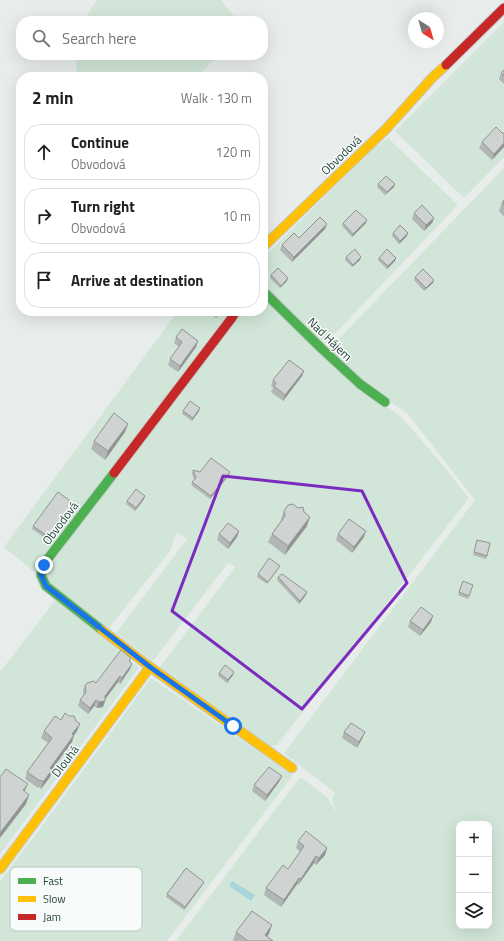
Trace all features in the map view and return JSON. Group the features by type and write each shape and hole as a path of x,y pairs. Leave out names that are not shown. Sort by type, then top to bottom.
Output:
{"street":[{"name":"Obvodová","path":"268,243 386,128 432,78 504,8"},
{"name":"Nad Hájem","path":"268,296 360,384 385,402"},
{"name":"Obvodová","path":"233,316 44,565 41,575 46,586 150,667 292,768"},
{"name":"Dlouhá","path":"0,869 150,667"}],"highlighted area":[{"path":"223,476 362,491 407,583 302,709 172,611"}],"green space":[{"path":"97,0 221,0 234,16 86,16"},
{"path":"504,22 504,157 464,198 395,131"},
{"path":"77,60 213,60 202,72 77,72"},
{"path":"388,138 458,205 323,346 268,291 268,253 373,149"},
{"path":"504,168 504,941 176,941 300,777 327,797 337,813 332,799 335,793 284,753 475,500 407,413 371,389 328,350"},
{"path":"268,303 362,388 402,418 469,498 277,745 269,746 160,667 235,567 228,563 153,661 116,633 187,539 177,532 170,551 109,628 49,582 47,567 238,316 268,316"},
{"path":"174,316 226,316 34,572 4,547"},
{"path":"57,598 139,668 0,854 0,672"},
{"path":"151,678 293,775 167,941 0,941 0,881 10,868 10,931 142,931 142,867 11,867"}],"water":[{"path":"232,881 255,895 251,901 229,886"}],"building":[{"path":"496,127 504,133 504,143 494,154 482,142"},
{"path":"386,176 395,184 387,192 378,184"},
{"path":"422,205 434,218 426,225 414,213"},
{"path":"356,210 367,220 353,234 343,223"},
{"path":"320,217 327,224 294,257 282,245 294,233 299,238"},
{"path":"400,225 408,233 400,241 393,233"},
{"path":"355,249 361,257 353,265 346,257"},
{"path":"387,249 396,258 388,266 379,258"},
{"path":"278,268 288,278 281,286 271,275"},
{"path":"423,269 434,280 426,288 415,277"},
{"path":"182,329 198,341 180,366 170,359 182,342 176,337"},
{"path":"289,360 304,371 285,395 274,386 276,383 273,380"},
{"path":"190,401 200,408 193,418 183,411"},
{"path":"114,413 128,424 108,451 94,441"},
{"path":"211,458 230,472 211,496 192,482 196,478 193,470 200,472"},
{"path":"136,489 145,496 136,508 127,501"},
{"path":"58,492 74,504 49,537 33,526"},
{"path":"293,504 298,508 303,507 304,512 310,517 288,546 272,534 285,516 284,511 288,505"},
{"path":"349,519 366,531 354,547 338,534"},
{"path":"228,523 239,531 230,543 219,534"},
{"path":"477,540 490,543 487,556 474,552"},
{"path":"269,558 280,566 268,582 258,574"},
{"path":"282,574 307,592 300,601 278,577"},
{"path":"463,581 473,585 469,596 459,592"},
{"path":"421,607 433,616 423,630 410,621"},
{"path":"121,650 131,658 129,661 132,664 122,678 120,676 105,696 105,701 99,702 96,700 90,708 80,700 86,692 85,686 87,683 94,681 96,683"},
{"path":"225,665 234,672 228,680 219,673"},
{"path":"65,713 69,716 74,716 76,721 80,724 72,734 74,735 50,768 52,770 43,782 41,780 40,781 27,772 52,738 44,731 55,716 61,720"},
{"path":"351,723 365,732 359,742 344,732"},
{"path":"269,767 282,776 267,795 254,785"},
{"path":"6,769 28,784 23,790 29,795 0,833 0,777"},
{"path":"306,831 327,848 319,858 316,856 301,879 299,878 284,900 266,888 283,865 288,869 304,846 298,841"},
{"path":"186,868 204,882 185,907 167,894"},
{"path":"252,911 272,925 265,935 273,941 248,941 236,932"}],"traffic: fast":[{"path":"268,296 360,384 385,402"},
{"path":"102,630 46,586 41,575 43,565 114,473"}],"traffic: slow":[{"path":"268,242 386,129 432,78 446,65"},
{"path":"102,630 150,667 292,768"},
{"path":"0,869 150,667"}],"traffic: jam":[{"path":"446,65 504,8"},
{"path":"114,473 233,316"}],"route":[{"path":"44,565 41,575 46,586 56,595 181,690 233,726"}]}
